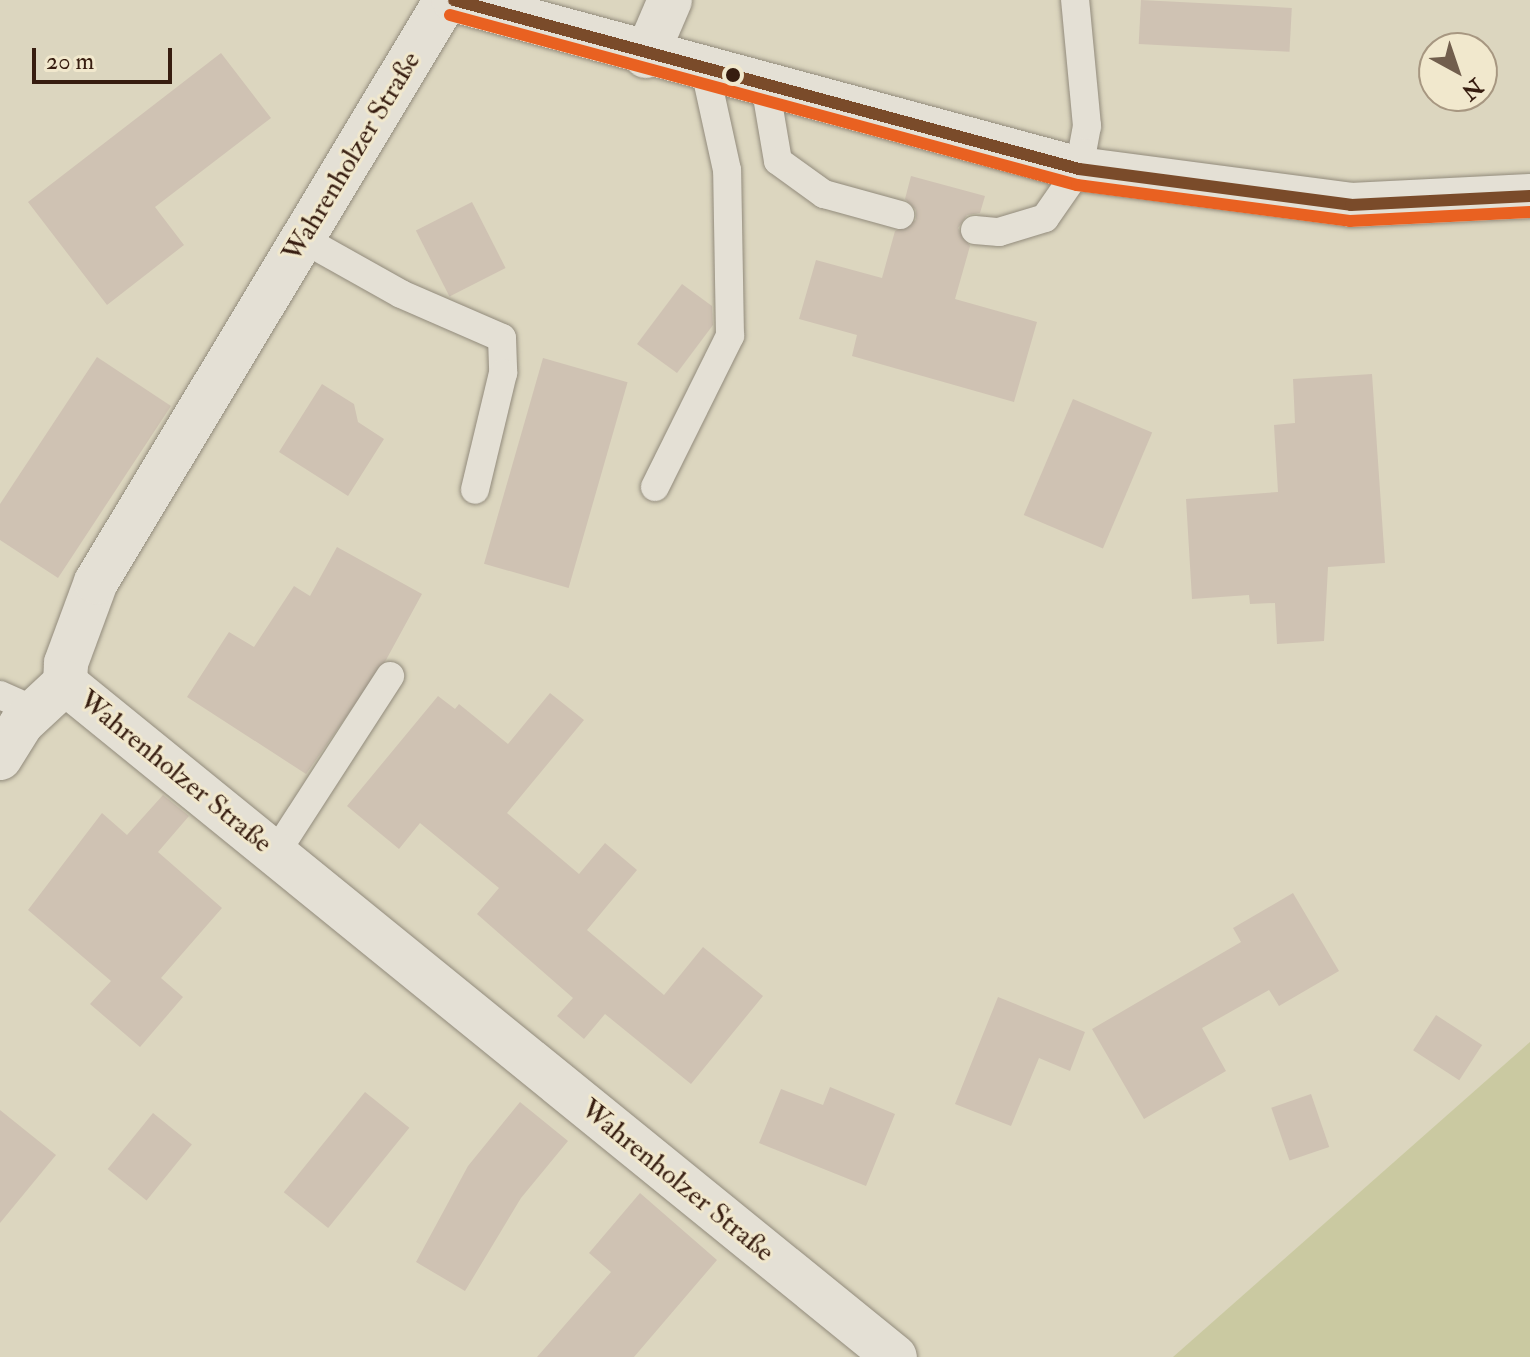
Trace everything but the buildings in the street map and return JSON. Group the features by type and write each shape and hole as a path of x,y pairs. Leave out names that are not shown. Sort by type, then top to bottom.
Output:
{"street":[{"name":"Wahrenholzer Straße","path":"446,0 96,582 66,663 33,696 275,854 895,1357"},
{"path":"454,0 646,56 1079,169 1351,205 1530,196"},
{"path":"646,56 670,0"},
{"path":"0,758 33,696"}],"lane":[{"path":"975,230 999,232 1045,218 1079,169 1087,126 1075,0"},
{"path":"655,487 730,336 727,170 705,70"},
{"path":"765,85 778,161 824,194 900,215"},
{"path":"303,239 401,294 502,338 503,373 475,490"},
{"path":"275,854 390,676"}],"green space":[{"path":"1530,1042 1530,1357 1173,1357"}],"transit line":[{"path":"454,0 1079,169 1351,205 1530,196"},
{"path":"450,15 1077,185 1350,221 1530,212"}]}
